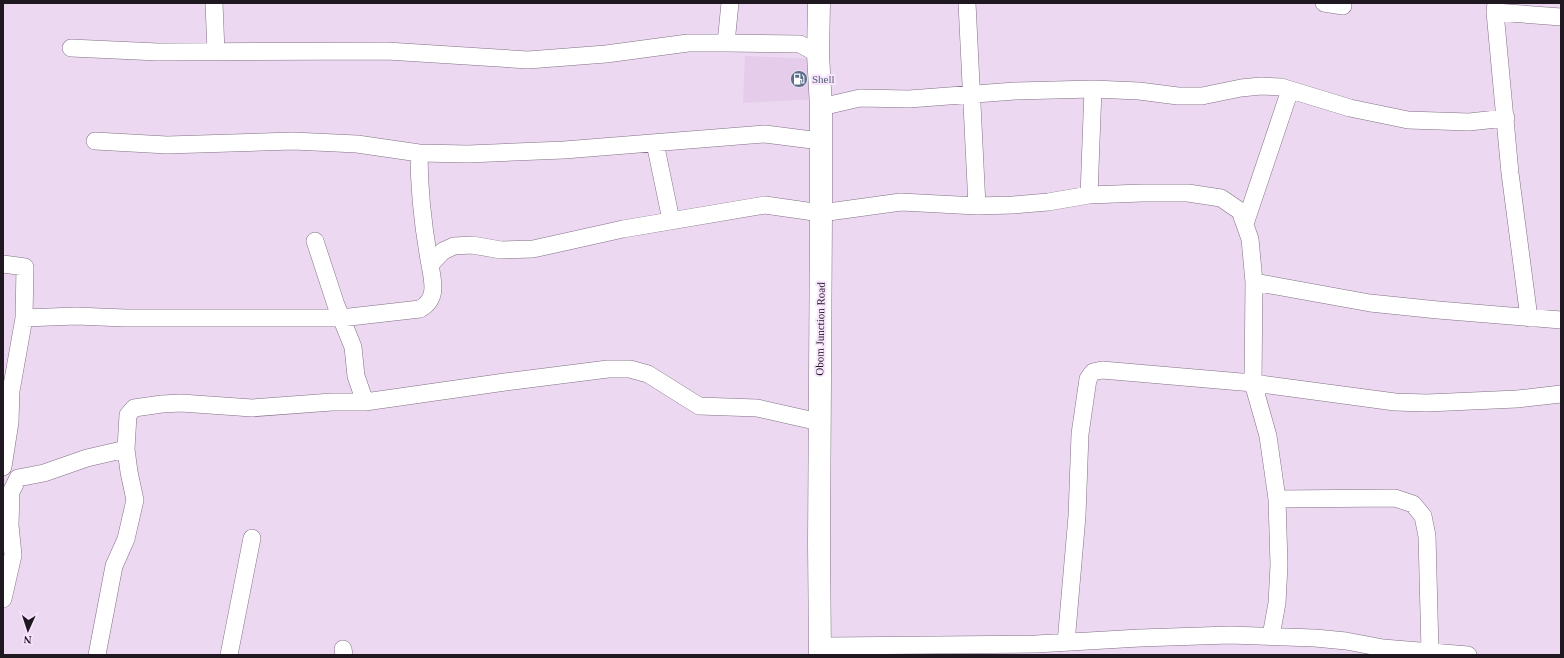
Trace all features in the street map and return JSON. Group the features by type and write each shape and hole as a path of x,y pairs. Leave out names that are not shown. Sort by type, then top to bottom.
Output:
{"main road":[{"name":"Obom Junction Road","path":"819,3 818,54 821,107 819,422 820,654"}],"street":[{"path":"214,3 216,52"},
{"path":"726,43 730,3"},
{"path":"967,3 977,206"},
{"path":"1324,3 1343,6"},
{"path":"1529,318 1510,173 1496,8 1561,17"},
{"path":"71,48 158,52 387,51 528,60 606,54 688,43 726,43 800,44 818,54"},
{"path":"821,107 860,98 909,99 1015,91 1093,89 1139,91 1178,96 1202,96 1241,88 1261,86 1281,87 1318,100 1408,120 1469,122 1506,118"},
{"path":"1089,195 1093,89"},
{"path":"1245,224 1290,90"},
{"path":"95,141 167,145 293,141 357,144 419,152 468,154 655,143 764,134 820,141"},
{"path":"655,143 671,220"},
{"path":"24,318 76,316 124,318 341,318 420,309 431,299 434,288 422,224 419,182 419,152"},
{"path":"430,265 443,251 454,246 472,245 501,250 533,249 671,220 765,205 821,213 901,202 977,206 1013,205 1048,202 1089,195 1142,193 1188,193 1221,198 1240,211 1250,238 1254,282 1253,383 1268,436 1278,499 1279,565 1277,603 1271,636"},
{"path":"315,241 341,318 353,347 356,376 365,402"},
{"path":"3,264 25,267 24,318 7,390 10,422 3,467"},
{"path":"1254,282 1370,303 1561,320"},
{"path":"97,655 114,566 126,539 135,500 126,449 128,415 134,408 181,403 245,408 271,408 314,403 365,402 608,369 630,369 648,374 699,406 757,408 819,422"},
{"path":"1066,643 1077,516 1080,434 1088,379 1093,372 1102,370 1253,383 1395,402 1426,403 1518,399 1561,394"},
{"path":"7,490 18,478 44,473 87,458 126,449"},
{"path":"3,476 7,490 13,555 3,599"},
{"path":"1278,499 1395,498 1413,504 1423,516 1427,536 1430,651"},
{"path":"229,655 252,538"},
{"path":"820,654 828,646 1066,643 1162,637 1230,635 1346,641 1383,651 1430,651 1468,655"}],"shaded area":[{"path":"745,56 816,59 817,99 743,103"}],"place":[{"name":"Shell","path":"799,79"}]}
